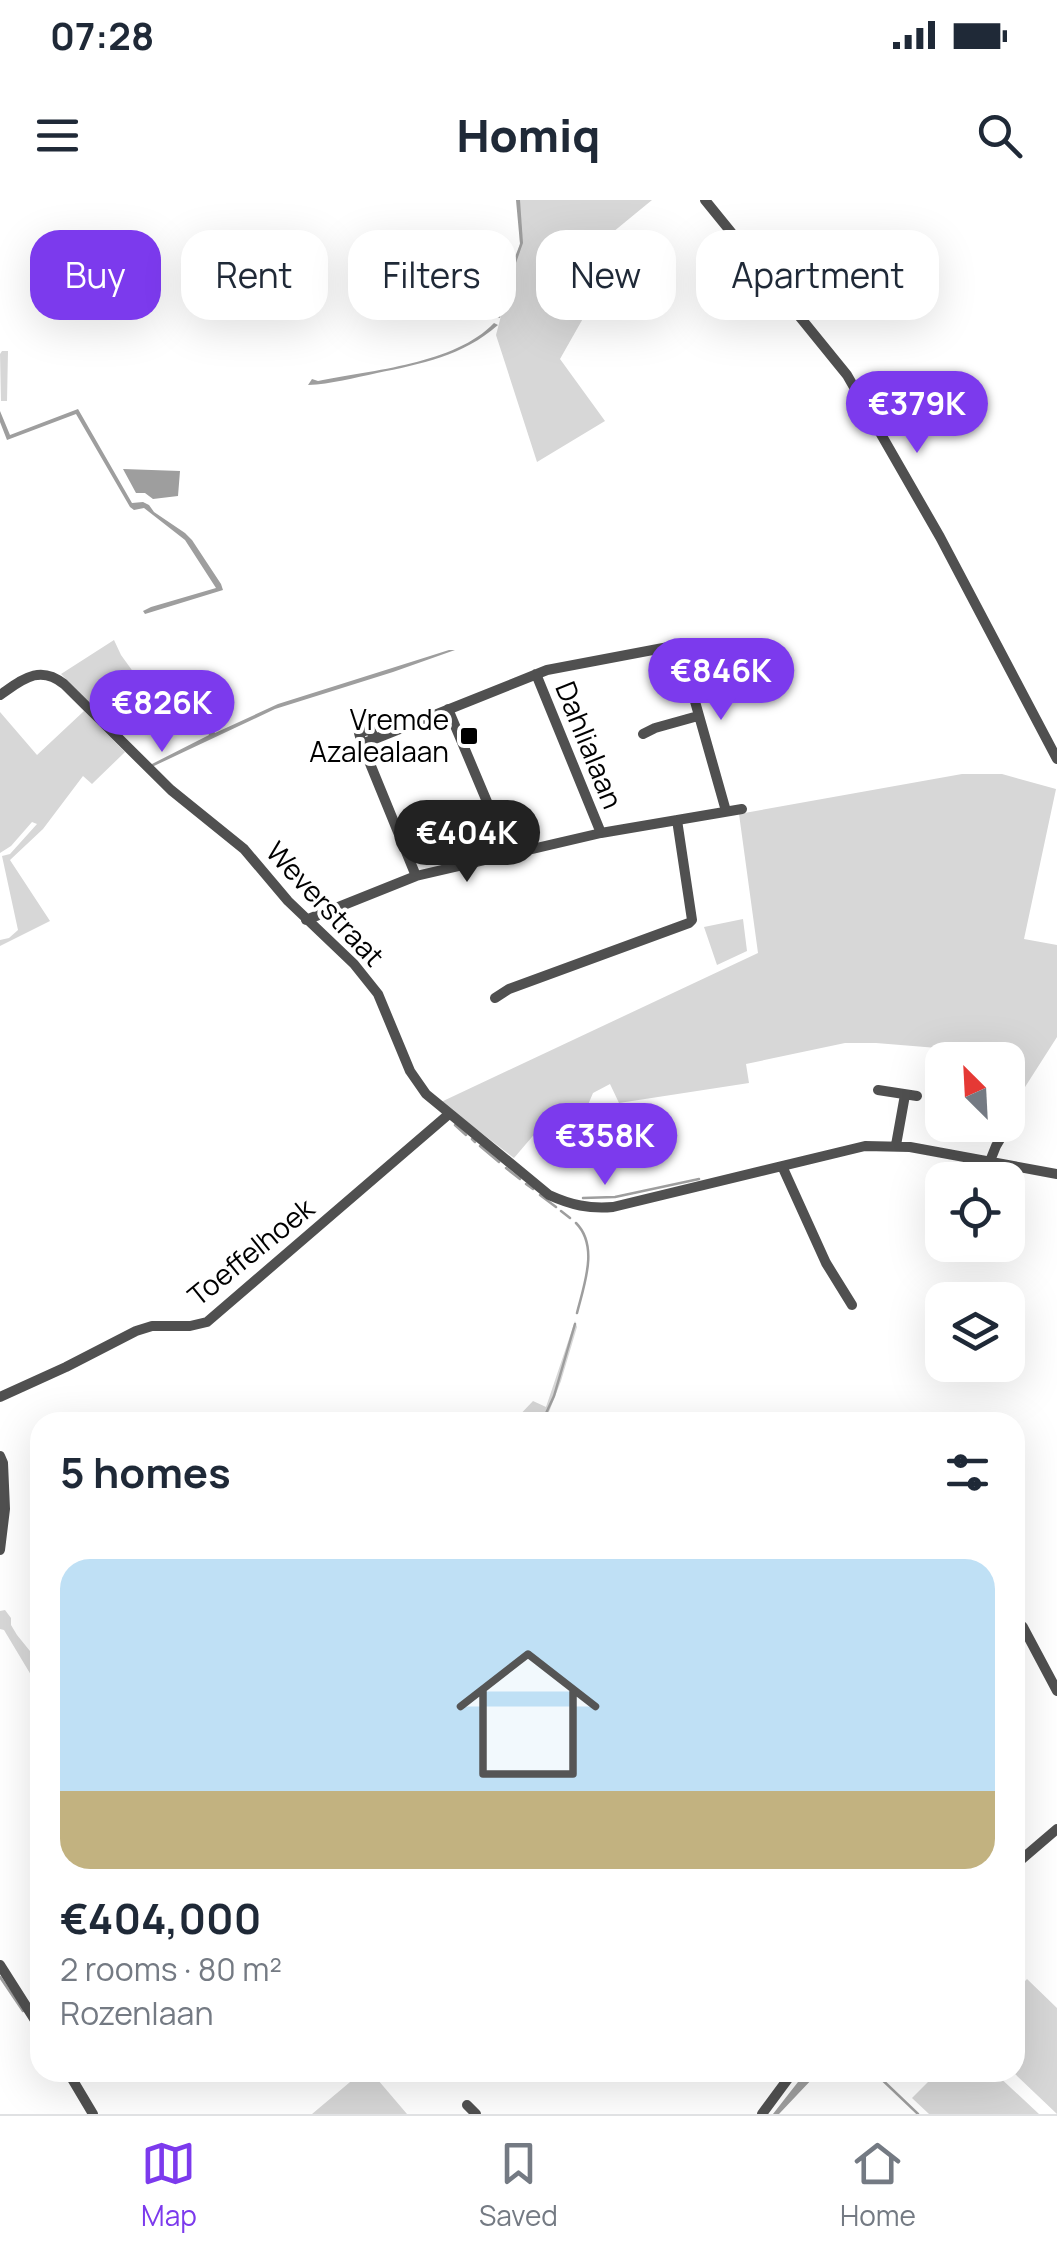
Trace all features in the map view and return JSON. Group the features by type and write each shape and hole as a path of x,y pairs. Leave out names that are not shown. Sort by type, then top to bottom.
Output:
{"street":[{"path":"705,200 847,375 940,537 1057,759"},
{"path":"416,876 360,733 370,729 375,739 536,674 679,645 726,811"},
{"name":"Weverstraat","path":"0,695 38,674 58,678 171,790 244,849 306,920 354,964 378,994 416,1083 448,1114 549,1194 579,1207 613,1207 866,1146 896,1145 1057,1174"},
{"name":"Dahlialaan","path":"536,674 601,834"},
{"path":"448,710 509,854"},
{"path":"642,734 698,716"},
{"path":"306,920 416,876 601,834 742,808"},
{"path":"496,998 689,923 693,916 676,820"},
{"path":"878,1090 911,1096 896,1145"},
{"name":"Toeffelhoek","path":"0,1398 136,1330 207,1322 448,1114"},
{"path":"990,1161 998,1142"},
{"path":"782,1166 826,1262 852,1305"},
{"path":"0,1456 5,1509 0,1550"},
{"path":"1025,1631 1057,1691"},
{"path":"1025,1856 1057,1829"},
{"path":"0,1966 30,2012"},
{"path":"74,2082 93,2114"},
{"path":"762,2114 786,2082"},
{"path":"467,2105 476,2114"}],"shaded area":[{"path":"516,200 520,200 523,243 516,263 520,244"},
{"path":"518,200 652,200 615,230 536,230 536,320 582,320 560,359 605,421 537,462 496,335 500,320 516,320 516,258 520,243"},
{"path":"494,323 498,325 485,336 441,357 351,379 308,385 312,379 387,369 435,356 458,348"},
{"path":"2,351 8,351 7,401 1,401"},
{"path":"78,409 132,503 149,505 185,533 223,590 145,614 143,611 151,607 216,588 185,540 144,508 130,507 76,414 7,440 0,422 0,411 10,435"},
{"path":"123,469 180,471 178,496 153,499 136,493"},
{"path":"114,640 134,673 94,708 61,674"},
{"path":"455,650 275,709 150,765 209,735 184,682 188,680 215,733 278,704"},
{"path":"84,711 125,752 92,784 83,776 43,829 10,860 50,921 0,946 0,940 18,930 2,856 10,854 37,824 32,822 0,853 0,712 37,755"},
{"path":"962,774 1002,774 1056,789 1024,939 1057,945 1057,1037 1025,1087 1025,1042 925,1042 925,1047 845,1043 746,1064 749,1083 619,1103 610,1084 593,1093 579,1126 555,1110 514,1158 441,1102 758,953 739,814"},
{"path":"743,919 747,951 717,965 704,927"},
{"path":"575,1321 577,1327 549,1412 523,1412 533,1401 546,1407"},
{"path":"5,1610 11,1618 11,1625 30,1651 30,1673 0,1629 0,1611"},
{"path":"1025,1981 1057,2008 1057,2114 1023,2082"},
{"path":"350,2082 380,2082 407,2114 312,2114"},
{"path":"798,2082 809,2082 779,2114 773,2114"},
{"path":"928,2082 1005,2082 1039,2114 929,2114 912,2098"}],"waterway":[{"path":"455,1125 466,1135"},
{"path":"472,1139 475,1142"},
{"path":"480,1146 499,1162"},
{"path":"506,1168 520,1179"},
{"path":"583,1198 615,1197 699,1179"},
{"path":"526,1184 533,1189"},
{"path":"540,1195 556,1207"},
{"path":"561,1211 570,1218"},
{"path":"576,1223 583,1232 588,1254 577,1313"},
{"path":"547,1412 575,1324"},
{"path":"0,1977 23,2011"},
{"path":"884,2082 918,2114"}],"place":[{"name":"Vremde Azalealaan","path":"469,736"}]}
